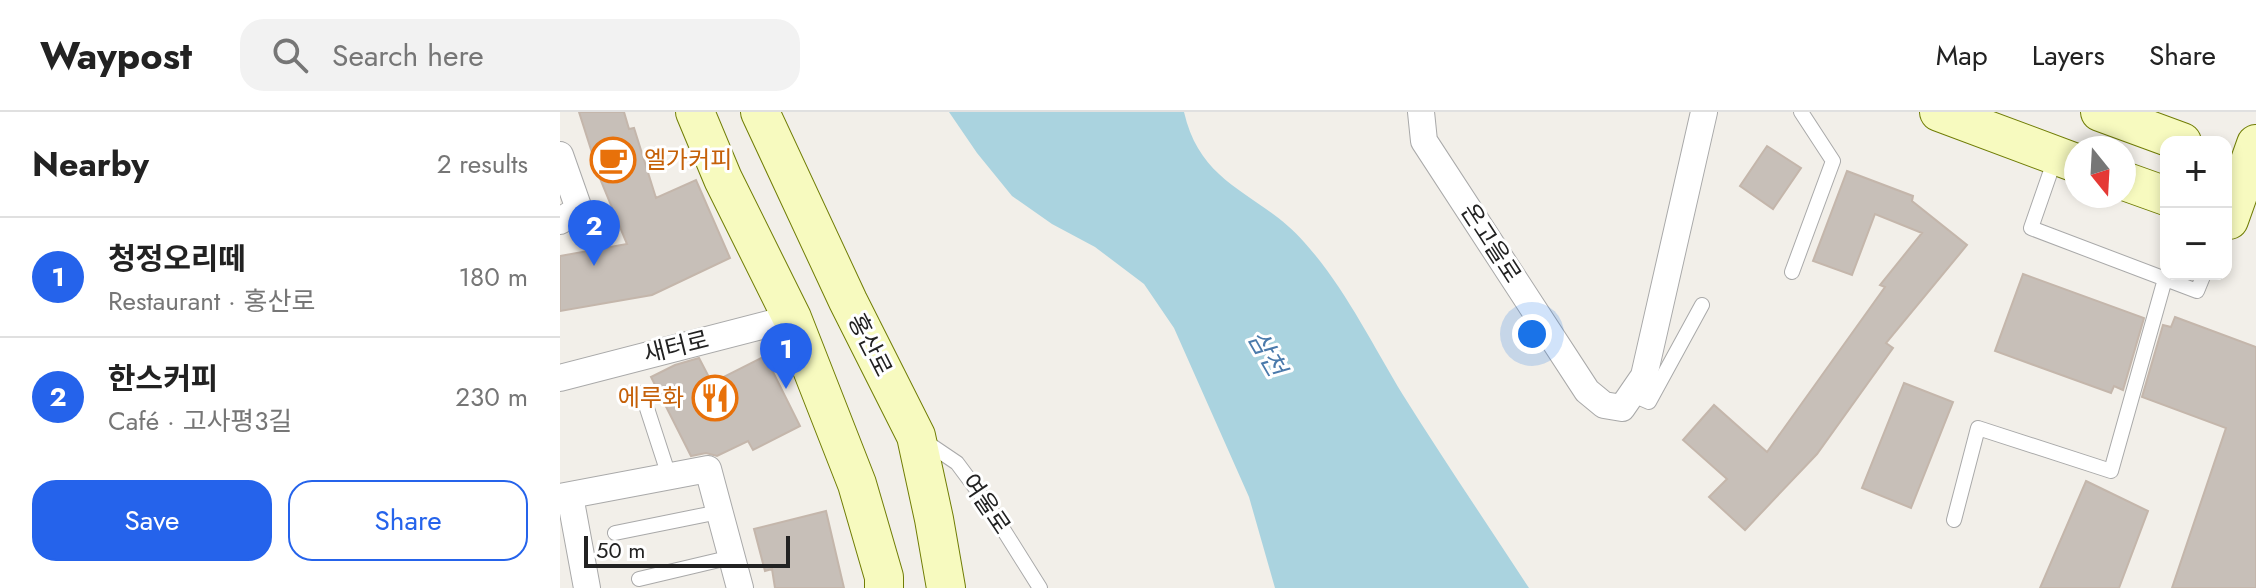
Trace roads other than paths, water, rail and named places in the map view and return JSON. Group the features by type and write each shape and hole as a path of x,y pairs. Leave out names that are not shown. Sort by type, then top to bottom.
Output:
{"street":[{"path":"695,112 723,179 792,318 857,484 884,577 884,588"},
{"name":"홍산로","path":"760,112 848,301 916,436 946,588"},
{"name":"온고을로","path":"1421,112 1424,141 1587,391 1604,405 1622,408 1633,395"},
{"path":"1633,395 1644,376 1704,112"},
{"path":"1939,112 2064,158"},
{"path":"2100,112 2166,136"},
{"path":"560,155 579,209 560,221"},
{"path":"2234,223 2246,159"},
{"path":"2136,185 2160,194"},
{"name":"새터로","path":"560,378 792,318"},
{"path":"587,588 565,496 708,469 740,588"}],"lane":[{"path":"1792,272 1833,161 1801,112"},
{"path":"2064,163 2031,228 2160,277"},
{"path":"1954,520 1978,428 2111,471 2165,280"},
{"path":"2168,280 2197,291 2202,280"},
{"path":"1633,395 1649,402 1702,305"},
{"path":"642,393 669,476"},
{"name":"여울로","path":"916,436 957,463 986,502 1040,588"},
{"path":"615,533 719,512"},
{"path":"639,579 732,557"}],"water":[{"name":"삼천","path":"949,112 1184,112 1192,137 1218,173 1287,225 1332,277 1403,395 1529,588 1275,588 1249,497 1174,328 1144,284 1095,247 1052,224 1012,196"}],"place":[{"name":"엘가커피","path":"613,160"},
{"name":"한스커피","path":"594,266"},
{"name":"청정오리떼","path":"786,389"},
{"name":"에루화","path":"715,398"}]}
